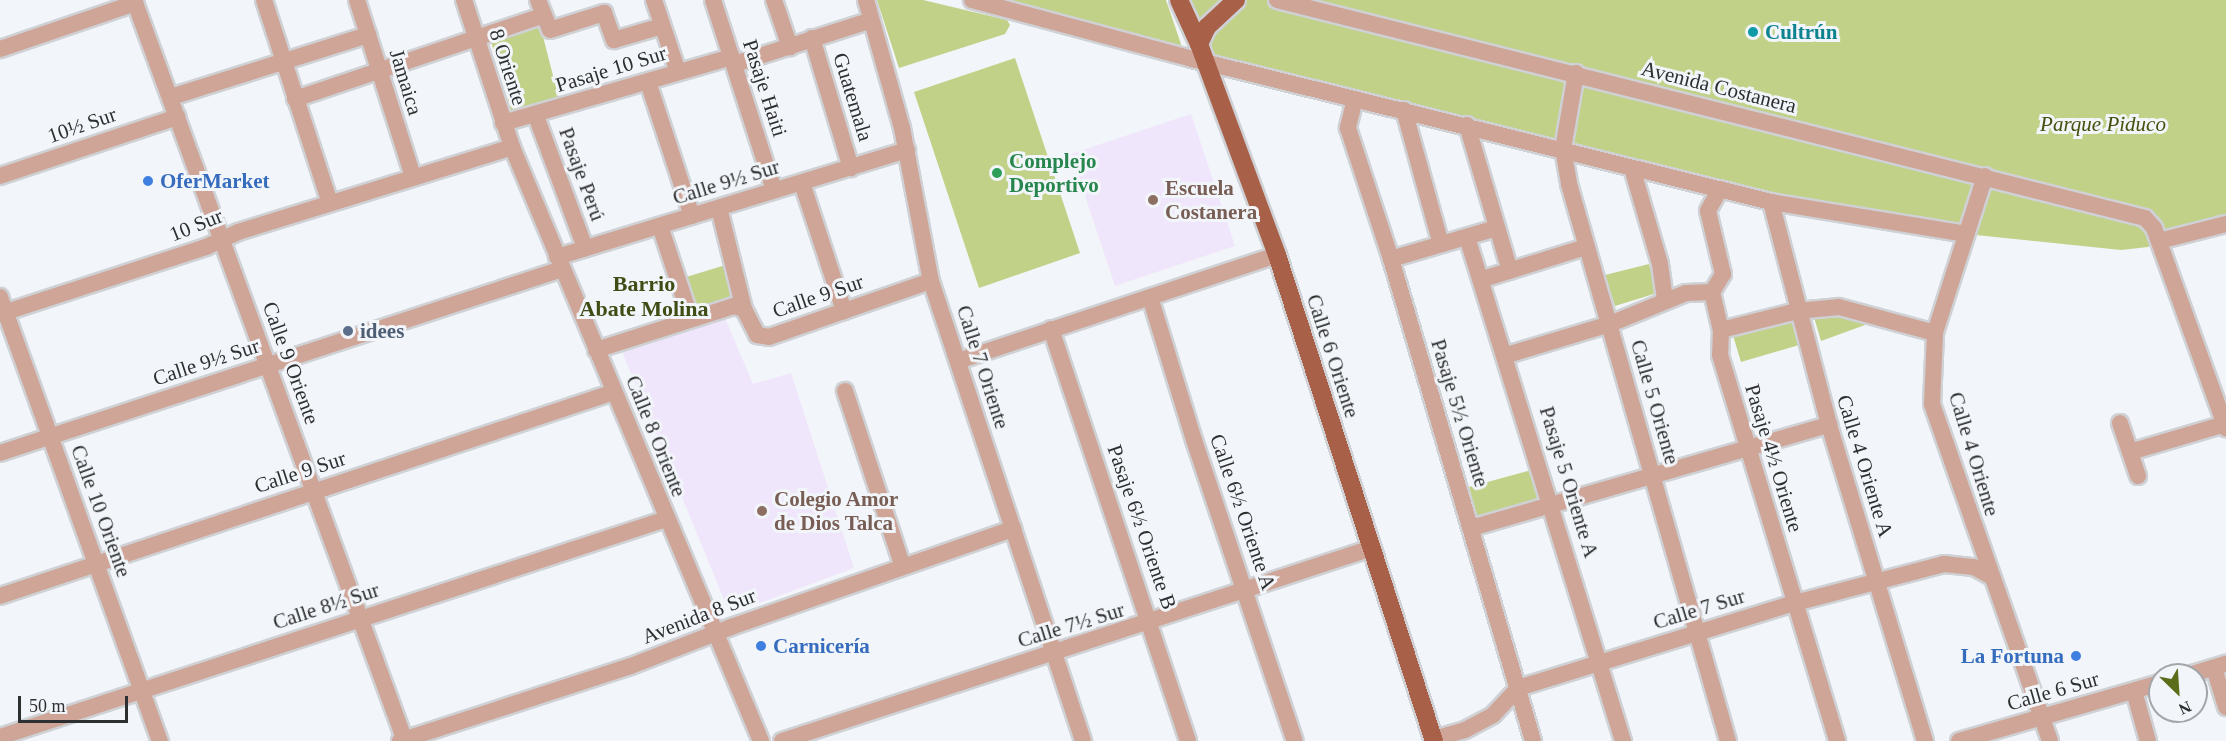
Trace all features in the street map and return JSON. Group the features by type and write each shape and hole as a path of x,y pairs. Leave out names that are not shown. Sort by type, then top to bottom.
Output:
{"main road":[{"name":"Calle 6 Oriente","path":"1179,0 1199,44 1277,255 1434,740"},
{"path":"1199,44 1207,27 1236,0"}],"street":[{"path":"264,0 330,203"},
{"name":"Jamaica","path":"357,0 413,177"},
{"name":"8 Oriente","path":"464,0 512,147"},
{"path":"654,0 678,72"},
{"name":"Pasaje Haiti","path":"713,0 774,190"},
{"path":"774,0 790,47"},
{"name":"Calle 7 Oriente","path":"866,0 869,21 907,150 931,281 1083,741"},
{"path":"972,0 1205,62 1771,202 1966,234"},
{"name":"Avenida Costanera","path":"1277,0 1985,176 2150,221 2159,241"},
{"path":"0,49 134,2"},
{"name":"Calle 9 Oriente","path":"134,2 171,97 361,618 403,741"},
{"path":"295,99 542,15 602,6 614,40 662,26"},
{"name":"Pasaje 10 Sur","path":"503,123 536,116 678,72 790,47 869,21"},
{"path":"171,97 368,35"},
{"name":"Guatemala","path":"812,39 851,168"},
{"name":"Calle 5 Oriente","path":"1576,73 1563,149 1586,247 1699,632 1728,741"},
{"path":"648,82 692,216"},
{"name":"Pasaje 5½ Oriente","path":"1355,99 1348,128 1391,259 1533,741"},
{"path":"1404,110 1441,244"},
{"name":"Pasaje Perú","path":"536,116 585,248"},
{"name":"10½ Sur","path":"0,176 177,117"},
{"path":"1467,125 1510,271"},
{"name":"10 Sur","path":"2,308 206,248 221,238 512,147"},
{"name":"Calle 8 Oriente","path":"512,147 761,741"},
{"name":"Calle 9½ Sur","path":"0,453 268,365 560,263 585,248 907,150"},
{"path":"1632,168 1660,264 1665,301"},
{"name":"Calle 4 Oriente","path":"1985,176 1935,333 1932,404 1990,576 2050,741"},
{"path":"802,183 844,311"},
{"path":"1507,355 1610,324 1686,293 1712,292 1723,274 1708,211 1720,189"},
{"name":"Calle 4 Oriente A","path":"1771,202 1797,311 1829,425 1924,741"},
{"path":"719,208 744,309"},
{"path":"2130,452 2224,419 2159,241 2226,224"},
{"path":"660,226 691,319"},
{"path":"1391,259 1496,228"},
{"name":"Pasaje 5 Oriente A","path":"1467,237 1507,355 1623,741"},
{"path":"1483,279 1586,247"},
{"path":"958,361 1277,255"},
{"name":"Calle 9 Sur","path":"596,351 735,306 744,309 757,335 769,337 931,281"},
{"name":"Pasaje 4½ Oriente","path":"1712,292 1721,330 1720,355 1837,741"},
{"name":"Calle 6½ Oriente A","path":"1150,297 1194,440 1247,590 1295,741"},
{"name":"Calle 10 Oriente","path":"2,308 160,741"},
{"path":"1721,330 1797,311 1839,308 1935,333"},
{"name":"Pasaje 6½ Oriente B","path":"1051,329 1151,623 1188,741"},
{"path":"845,391 903,567"},
{"name":"Calle 9 Sur","path":"0,596 614,392"},
{"path":"2120,423 2138,476"},
{"path":"1471,528 1653,478 1829,425"},
{"name":"Calle 8½ Sur","path":"0,737 666,519"},
{"name":"Avenida 8 Sur","path":"403,741 631,666 1013,529"},
{"name":"Calle 7½ Sur","path":"782,741 1151,623 1372,548"},
{"name":"Calle 7 Sur","path":"1434,740 1466,730 1493,715 1518,688 1796,603 1876,581 1957,563 1990,576"},
{"path":"2220,666 2226,707"},
{"name":"Calle 6 Sur","path":"1959,741 2148,687"},
{"path":"2134,691 2148,741"}],"shaded area":[{"name":"Escuela Costanera","path":"1191,114 1235,246 1115,286 1071,154"},
{"name":"Colegio Amor de Dios Talca","path":"725,318 753,384 791,373 854,568 730,614 621,349"}],"green space":[{"path":"877,0 923,0 1007,20 1010,25 1005,34 899,68"},
{"path":"983,0 1166,0 1181,44 1180,46"},
{"name":"Parque Piduco","path":"1182,0 2226,0 2226,222 2160,239 2148,247 2121,250 1966,234 1774,200 1208,60"},
{"path":"539,21 559,99 512,114 490,38"},
{"name":"Complejo Deportivo","path":"1015,58 1080,253 979,288 914,92"},
{"path":"732,263 741,296 692,310 683,278"},
{"path":"1649,264 1657,293 1615,306 1605,275"},
{"path":"1846,311 1876,321 1821,341 1813,314"},
{"path":"1791,315 1799,345 1741,362 1731,329"},
{"path":"1535,469 1543,500 1478,519 1469,487"}],"place":[{"name":"Cultrún","path":"1753,32"},
{"name":"Complejo Deportivo","path":"997,173"},
{"name":"OferMarket","path":"148,181"},
{"name":"Escuela Costanera","path":"1153,200"},
{"name":"idees","path":"348,331"},
{"name":"Colegio Amor de Dios Talca","path":"762,511"},
{"name":"Carnicería","path":"761,646"},
{"name":"La Fortuna","path":"2076,656"}],"district":[{"name":"Barrio Abate Molina","path":"644,296"}]}
